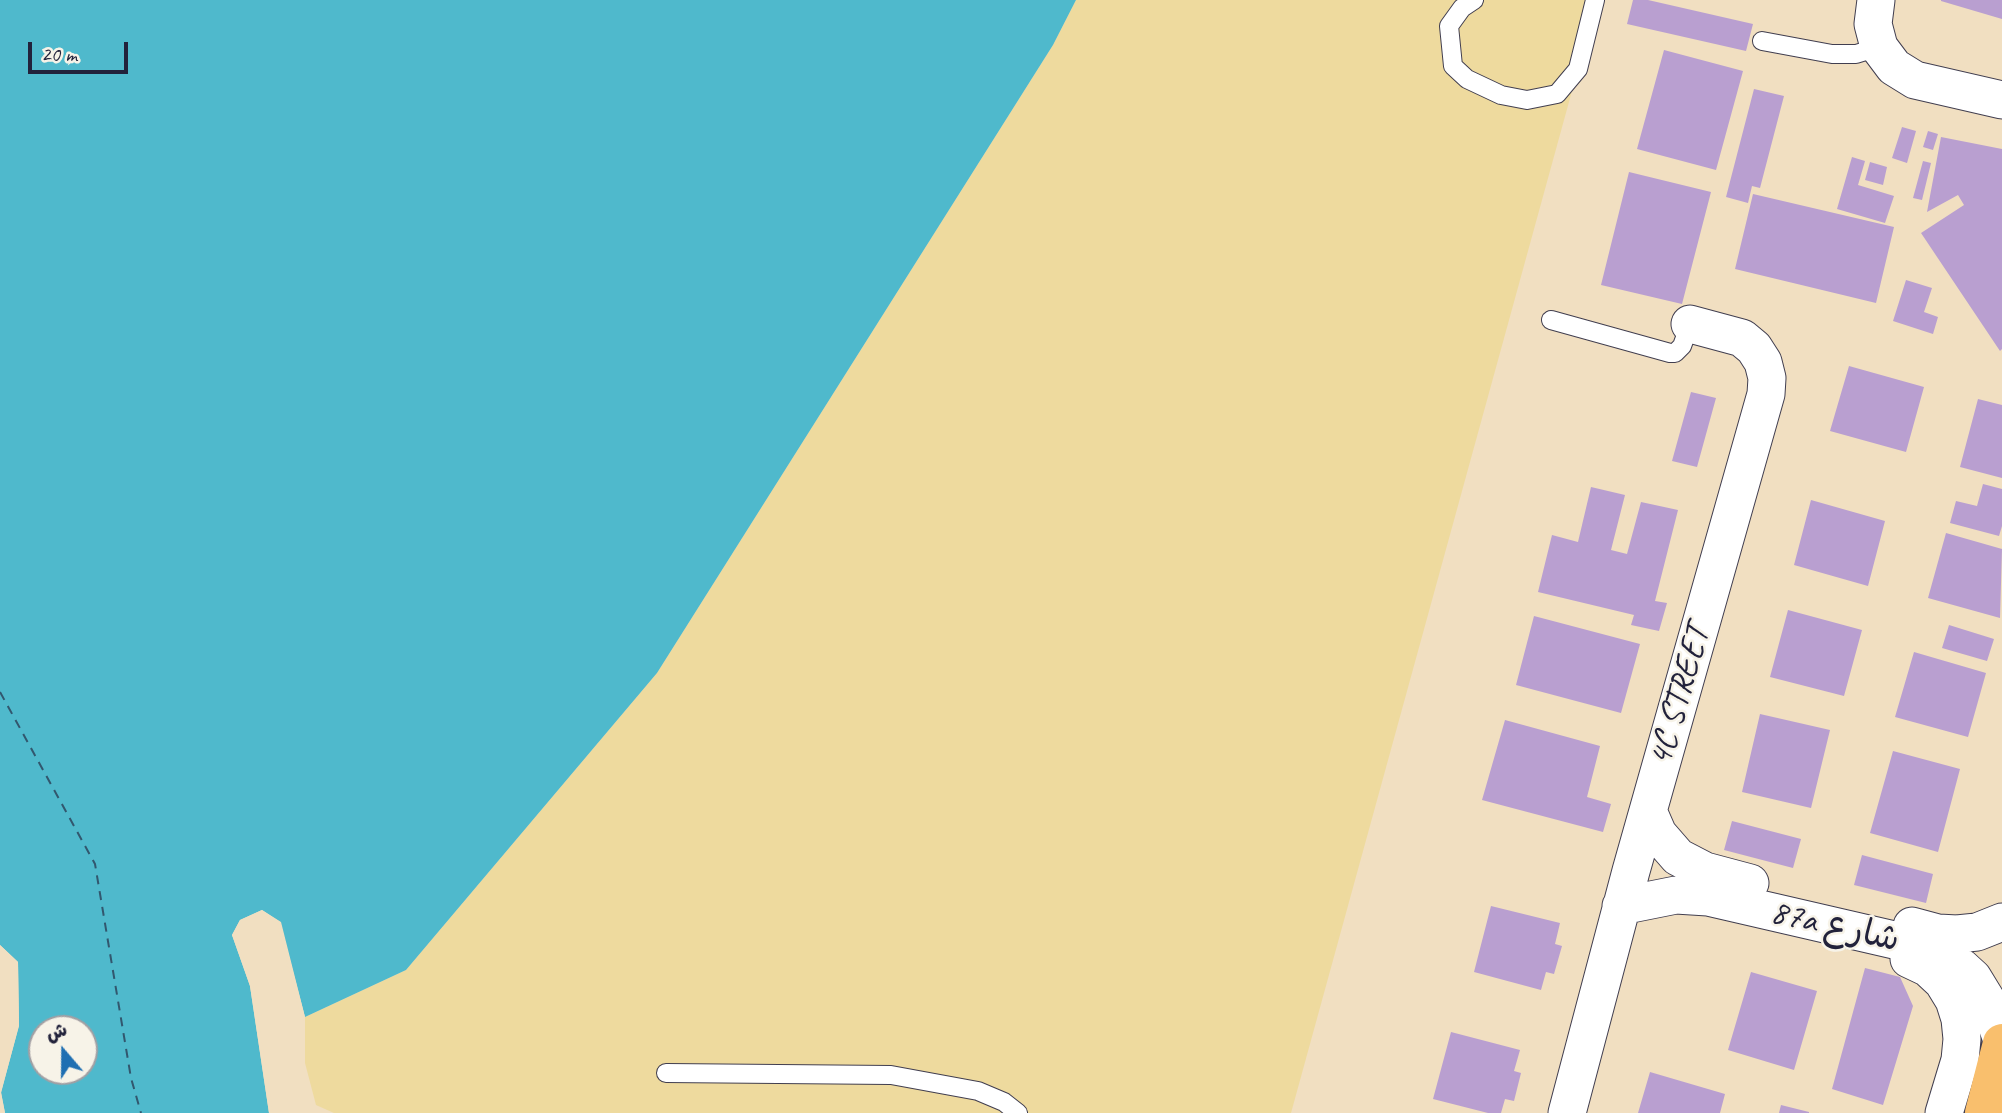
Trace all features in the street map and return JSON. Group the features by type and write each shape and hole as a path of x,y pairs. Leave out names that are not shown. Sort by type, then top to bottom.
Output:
{"main road":[{"path":"1984,1113 2002,1041"}],"street":[{"path":"1876,0 1873,24 1880,47 1894,67 1915,80 2002,100"},
{"name":"4C STREET","path":"1567,1113 1621,906 1766,394 1768,378 1755,348 1742,338 1690,324"},
{"name":"87a شارع","path":"1648,811 1667,846 1690,866 1704,871 1938,933 1977,932 2002,922"},
{"name":"87a شارع","path":"1621,906 1660,897 1692,895 1933,949 1967,972 1982,992 2002,1041"},
{"path":"1837,929 1928,968 1943,982 1954,1000 1962,1039 1960,1060 1944,1113"}],"lane":[{"path":"1474,0 1462,8 1449,26 1453,66 1467,79 1501,96 1527,100 1557,94 1578,69 1595,0"},
{"path":"1762,41 1832,54 1856,54 1880,47"},
{"path":"1551,320 1670,353 1675,353 1682,346 1690,324"},
{"path":"666,1073 891,1075 978,1091 1004,1102 1018,1113"}],"sand":[{"path":"1076,0 1597,0 1291,1113 334,1113 316,1105 305,1063 305,1017 406,970 657,673 1053,45"}],"water":[{"path":"0,0 1076,0 1053,45 657,673 406,970 305,1017 280,922 262,910 240,920 232,935 250,986 269,1113 5,1113 1,1093 19,1025 18,962 0,945"}],"pier":[{"path":"262,910 281,922 305,1017 304,1021 277,924 261,914 242,923 236,935 253,985 273,1113 269,1113 250,986 232,935 240,920"},
{"path":"0,945 18,962 19,1026 1,1092 5,1113 2,1113 0,1106 0,1083 16,1025 14,964 0,950"}],"building":[{"path":"1633,0 1648,0 1753,24 1746,51 1627,24"},
{"path":"2002,0 2002,19 1941,1"},
{"path":"1664,50 1743,71 1716,170 1637,149"},
{"path":"1754,89 1784,96 1760,188 1752,186 1748,203 1726,197"},
{"path":"1902,127 1916,131 1907,163 1892,158"},
{"path":"1928,131 1938,134 1933,150 1923,147"},
{"path":"1941,137 2002,149 2000,351 1921,233 1964,205 1958,195 1927,212"},
{"path":"1852,157 1865,161 1858,185 1894,196 1885,223 1837,209"},
{"path":"1923,161 1931,163 1922,200 1913,198"},
{"path":"1870,162 1887,167 1883,185 1865,180"},
{"path":"1629,172 1711,192 1682,304 1601,285"},
{"path":"1753,194 1894,227 1876,303 1735,269"},
{"path":"1906,280 1932,288 1924,312 1938,317 1933,334 1893,321"},
{"path":"1849,366 1924,387 1906,452 1830,431"},
{"path":"1691,392 1716,398 1697,467 1672,461"},
{"path":"1978,399 2002,405 2002,478 1960,467"},
{"path":"1983,484 2002,489 2002,526 1999,536 1950,523 1956,501 1977,506"},
{"path":"1591,487 1625,495 1611,550 1627,554 1641,502 1678,510 1655,601 1667,603 1659,631 1631,625 1634,615 1538,592 1552,535 1578,542"},
{"path":"1811,500 1885,521 1868,586 1794,565"},
{"path":"1946,533 2002,549 2000,618 1928,598"},
{"path":"1788,610 1862,630 1844,696 1770,677"},
{"path":"1534,616 1640,644 1621,713 1516,685"},
{"path":"1949,625 1994,639 1987,661 1942,648"},
{"path":"1914,652 1986,673 1968,737 1895,717"},
{"path":"1760,714 1830,730 1811,808 1742,792"},
{"path":"1505,720 1600,746 1587,797 1611,804 1603,832 1482,800"},
{"path":"1893,751 1960,769 1938,852 1870,833"},
{"path":"1732,821 1801,839 1793,868 1724,850"},
{"path":"1862,855 1933,874 1926,903 1854,885"},
{"path":"1491,906 1560,923 1555,944 1562,946 1554,974 1546,972 1541,990 1474,972"},
{"path":"1865,968 1900,977 1913,1006 1883,1105 1832,1089"},
{"path":"1751,972 1817,991 1794,1070 1728,1050"},
{"path":"1451,1032 1520,1050 1514,1071 1521,1073 1514,1101 1505,1099 1501,1113 1488,1113 1433,1099"},
{"path":"1650,1072 1725,1094 1720,1113 1638,1113"},
{"path":"1781,1105 1809,1112 1809,1113 1779,1113"}],"ferry route":[{"path":"0,692 95,864 131,1078 141,1113"}]}
